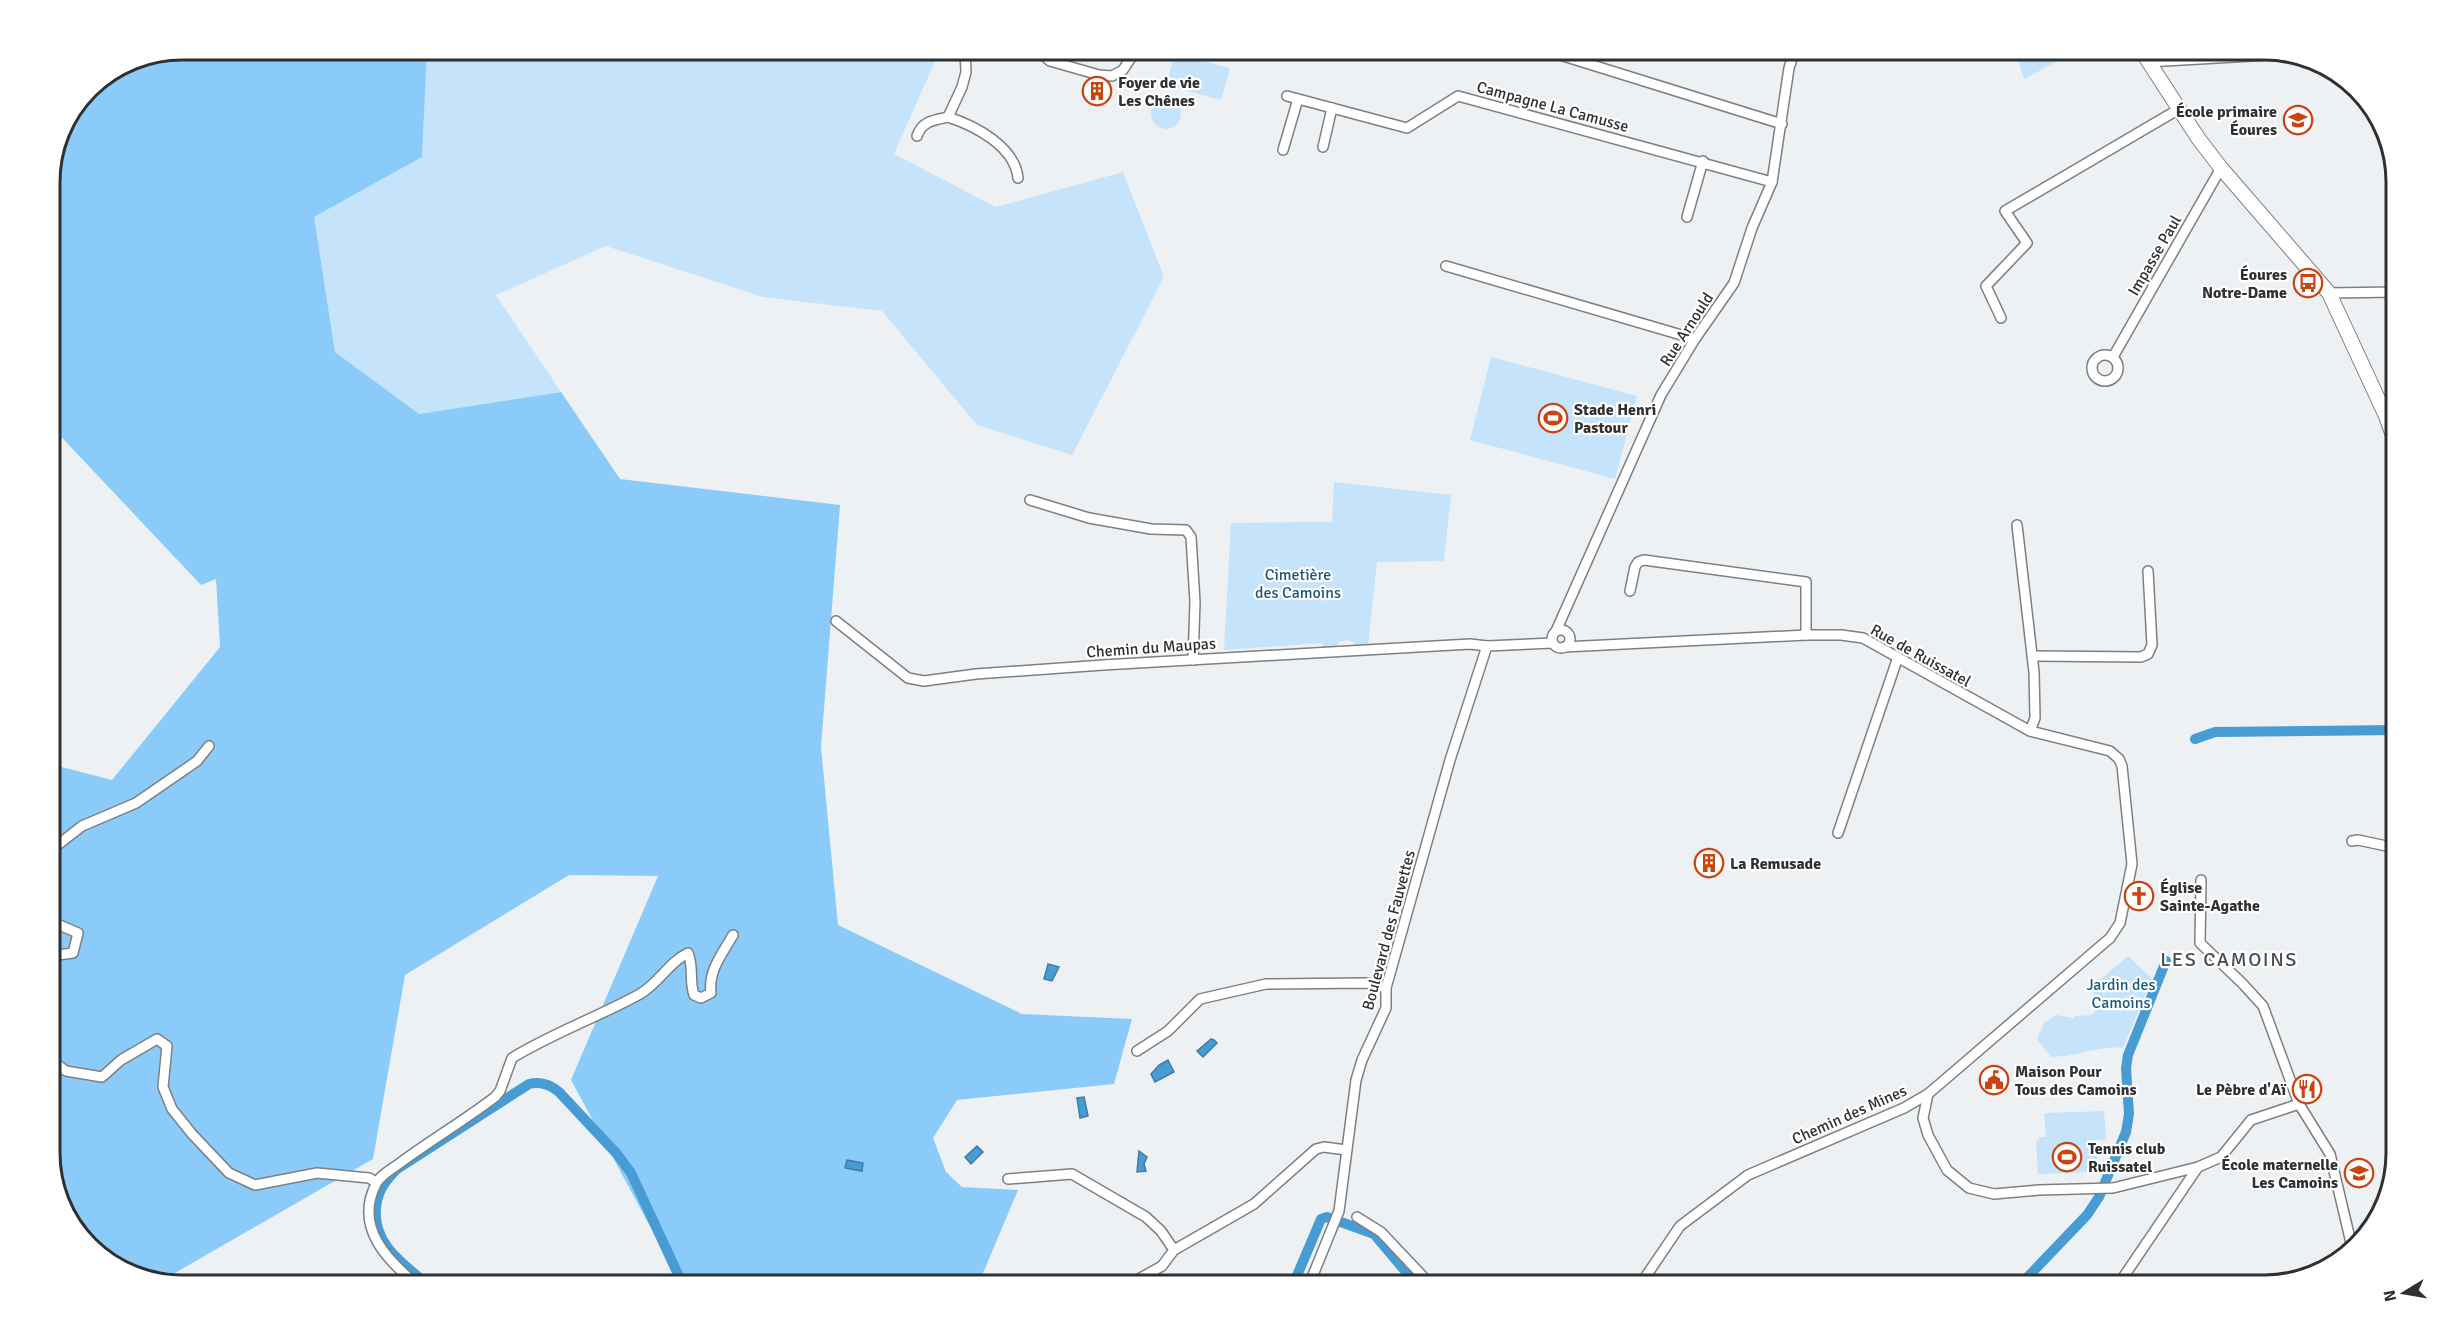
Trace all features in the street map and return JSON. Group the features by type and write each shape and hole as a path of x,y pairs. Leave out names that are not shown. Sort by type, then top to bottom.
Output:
{"street":[{"path":"948,117 962,87 966,72 965,60"},
{"path":"1049,60 1099,75 1113,76 1123,69 1129,60"},
{"path":"1576,60 1782,124"},
{"name":"Rue Arnould","path":"1487,646 1553,643 1553,636 1564,637 1565,614 1661,395 1695,339 1734,284 1752,228 1772,182 1792,60"},
{"path":"2148,60 2221,168 2329,293 2386,416"},
{"name":"Campagne La Camusse","path":"1287,96 1407,128 1458,96 1703,161 1772,182"},
{"path":"1282,150 1298,99"},
{"path":"1323,147 1332,108"},
{"path":"2001,318 1986,286 2027,243 2005,210 2179,109"},
{"path":"917,136 920,127 928,121 948,117 968,124 985,134 1006,153 1017,169 1018,178"},
{"path":"1687,217 1703,161"},
{"name":"Impasse Paul","path":"2113,357 2221,168"},
{"path":"1446,266 1695,339"},
{"path":"2329,293 2386,292"},
{"path":"1030,500 1089,518 1150,529 1186,530 1191,537 1195,602 1193,660"},
{"path":"2017,525 2036,705 2035,718 2030,731"},
{"path":"1630,591 1635,567 1638,562 1644,560 1806,582 1806,635"},
{"path":"2032,656 2141,657 2148,654 2152,645 2148,572"},
{"name":"Chemin du Maupas","path":"836,621 908,678 924,681 976,674 1193,660 1470,644 1487,646"},
{"name":"Rue de Ruissatel","path":"1564,637 1581,645 1806,635 1841,635 1863,638 2030,731 2104,748 2115,754 2122,766 2129,836"},
{"name":"Boulevard des Fauvettes","path":"1314,1275 1339,1211 1356,1080 1362,1060 1386,1008 1386,988 1447,768 1487,646"},
{"path":"1838,833 1898,657"},
{"path":"60,843 82,826 136,803 197,762 209,746"},
{"name":"Chemin des Mines","path":"1647,1275 1680,1226 1748,1175 1904,1108 1928,1094 2110,938 2120,923 2129,881 2132,864 2129,836"},
{"path":"2352,841 2358,840 2386,846"},
{"path":"2201,880 2200,943 2263,1006 2299,1104 2330,1154 2350,1240"},
{"path":"60,925 78,933 73,953 60,955"},
{"path":"404,1275 380,1249 370,1228 370,1202 376,1182 426,1143 495,1097 500,1091 512,1058 641,993 658,981 680,957 688,952 692,962 691,987 694,994 702,999 711,993 710,980 713,971 733,935"},
{"path":"1137,1051 1168,1031 1200,999 1276,983 1367,982 1386,988"},
{"path":"60,1066 66,1071 102,1077 121,1060 158,1039 167,1046 164,1087 172,1109 192,1134 230,1173 255,1185 317,1173 369,1178 376,1182"},
{"path":"1928,1094 1923,1118 1928,1135 1947,1170 1969,1188 1994,1194 2113,1188 2198,1167 2221,1157 2251,1120 2299,1104"},
{"path":"1147,1275 1162,1266 1174,1250 1254,1204 1316,1149 1324,1147 1346,1150"},
{"path":"2125,1275 2198,1167"},
{"path":"1008,1179 1072,1174 1146,1217 1161,1231 1174,1250"},
{"path":"1357,1217 1382,1232 1419,1275"}],"green space":[{"path":"427,60 936,60 894,154 996,207 1123,172 1164,277 1072,455 977,425 882,311 763,297 606,246 496,295 561,392 419,414 335,352 314,217 422,157"},
{"path":"1173,60 1199,60 1230,68 1221,100 1166,85"},
{"path":"2018,60 2059,60 2024,79"},
{"path":"1166,99 1176,104 1181,114 1176,124 1166,129 1156,124 1151,114 1156,104"},
{"name":"Stade Henri Pastour","path":"1491,357 1637,396 1615,479 1470,440"},
{"name":"Cimetière des Camoins","path":"1334,482 1451,495 1444,561 1377,562 1368,646 1356,647 1354,642 1347,640 1339,642 1336,648 1323,649 1322,643 1224,650 1231,523 1332,522"},
{"name":"Jardin des Camoins","path":"2128,956 2152,979 2123,1048 2105,1048 2051,1057 2037,1039 2044,1023 2056,1015 2073,1018 2091,1015 2095,1012 2096,998 2090,988"},
{"name":"Tennis club Ruissatel","path":"2104,1111 2106,1140 2097,1140 2097,1172 2038,1174 2036,1142 2039,1141 2039,1137 2046,1137 2044,1113"}],"shaded area":[{"path":"174,60 427,60 422,157 314,217 335,352 419,414 561,392 620,479 840,505 821,747 838,925 1022,1014 1132,1019 1114,1084 957,1100 933,1138 946,1172 962,1187 1018,1190 982,1275 680,1275 652,1230 571,1080 658,876 569,875 405,975 373,1159 172,1274 142,1269 114,1255 101,1245 80,1221 66,1193 60,1161 60,767 112,780 220,647 216,579 201,585 60,436 60,174 69,135 85,108 101,90 135,69 158,62"},
{"path":"1048,964 1059,967 1052,981 1044,979"},
{"path":"1211,1039 1217,1043 1203,1057 1197,1051"},
{"path":"1168,1060 1174,1072 1155,1082 1151,1074 1159,1065"},
{"path":"1084,1097 1088,1116 1080,1118 1077,1098"},
{"path":"977,1146 983,1152 971,1164 965,1157"},
{"path":"1139,1151 1147,1157 1144,1164 1146,1171 1137,1172"},
{"path":"847,1160 863,1163 862,1171 845,1168"}],"waterway":[{"path":"2195,739 2215,732 2386,730"},
{"path":"2030,1275 2087,1215 2099,1197 2126,1132 2129,1114 2126,1068 2128,1055 2166,961"},
{"path":"416,1275 392,1253 379,1233 376,1209 382,1187 397,1169 529,1084 537,1083 549,1085 559,1092 617,1154 631,1173 678,1275"},
{"path":"1297,1275 1321,1219 1327,1217 1374,1234 1409,1275"}],"place":[{"name":"Foyer de vie Les Chênes","path":"1097,91"},
{"name":"École primaire Éoures","path":"2298,120"},
{"name":"Éoures Notre-Dame","path":"2308,283"},
{"name":"Stade Henri Pastour","path":"1553,418"},
{"name":"La Remusade","path":"1709,863"},
{"name":"Église Sainte-Agathe","path":"2139,896"},
{"name":"Maison Pour Tous des Camoins","path":"1994,1080"},
{"name":"Le Pèbre d'Aï","path":"2307,1089"},
{"name":"Tennis club Ruissatel","path":"2067,1157"},
{"name":"École maternelle Les Camoins","path":"2359,1173"}],"district":[{"name":"LES CAMOINS","path":"2229,959"}]}
